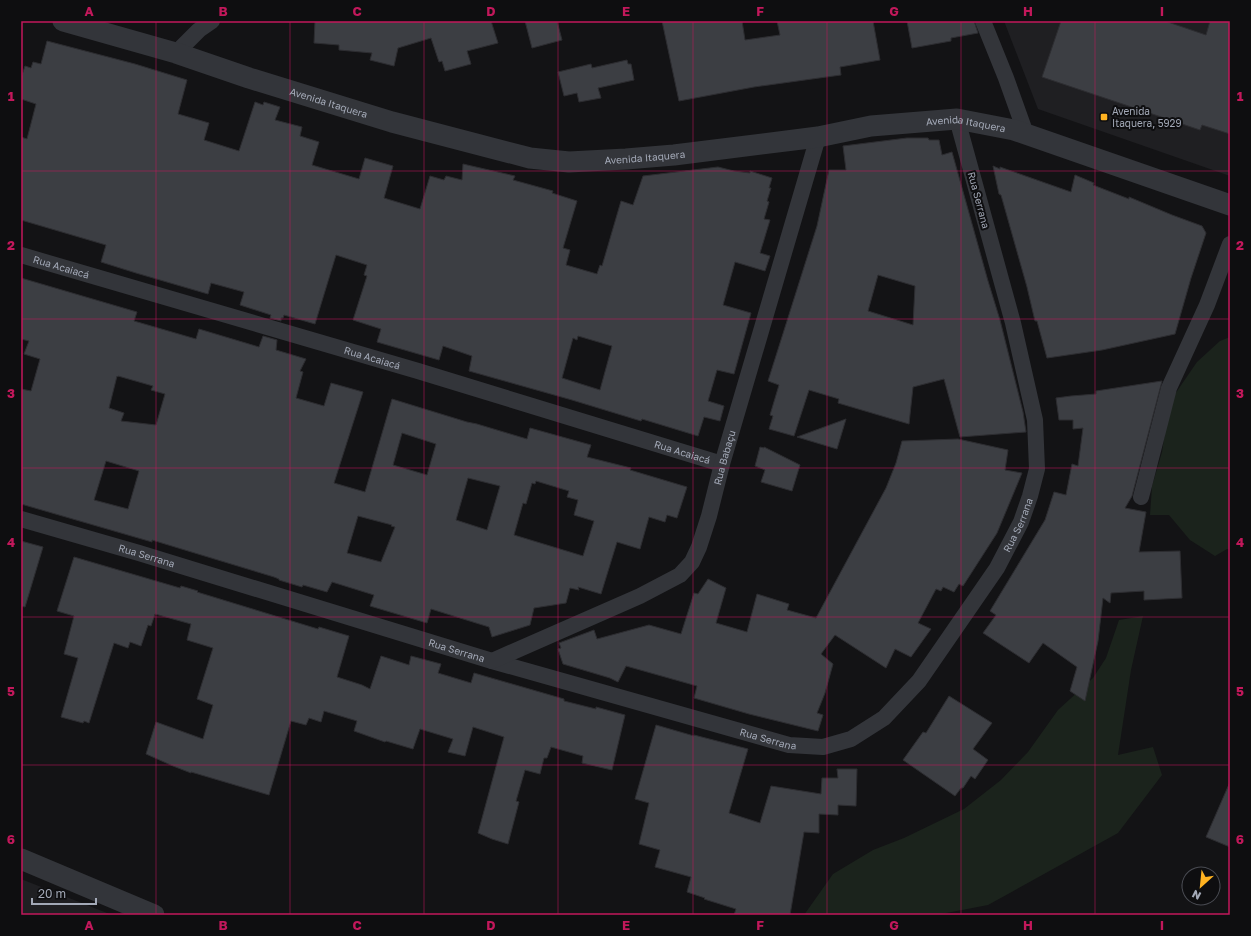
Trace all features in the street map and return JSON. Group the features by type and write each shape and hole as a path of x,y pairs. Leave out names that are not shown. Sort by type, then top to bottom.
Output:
{"street":[{"name":"Avenida Itaquera","path":"63,21 176,54 392,122 530,158 569,162 674,155 818,137 870,126 958,119 1014,130 1230,205"},
{"path":"176,54 199,30 212,21"},
{"path":"983,21 1006,78 1026,134"},
{"name":"Rua Serrana","path":"21,519 139,552 492,661 789,745 823,748 851,739 884,718 919,681 997,568 1021,522 1037,469 1034,413 1013,323 958,119"},
{"name":"Rua Babaçu","path":"492,661 640,596 680,575 692,562 699,547 709,516 722,464 818,137"},
{"path":"1142,497 1169,388 1207,306 1230,244"},
{"name":"Rua Acaiacá","path":"21,255 418,371 722,464"},
{"path":"21,859 154,915"}],"shaded area":[{"path":"1004,21 1230,21 1230,176 1038,109"},
{"path":"1230,337 1230,549 1227,549 1215,556 1190,540 1169,515 1150,515 1152,486 1162,452 1167,419 1173,397 1197,362 1220,341"},
{"path":"1143,616 1131,670 1118,755 1153,747 1162,775 1118,833 988,905 936,915 804,915 833,874 873,850 904,838 964,809 1001,780 1028,752 1058,710 1093,678 1106,658 1119,620"},
{"path":"21,879 112,915 21,915"}],"building":[{"path":"315,21 491,21 498,43 467,51 471,64 445,71 442,61 439,62 431,38 398,48 394,66 370,60 372,53 339,50 339,45 314,43"},
{"path":"525,21 557,21 562,40 532,48"},
{"path":"662,21 742,21 745,40 780,35 777,21 873,21 880,60 840,67 841,75 754,87 679,101"},
{"path":"907,21 974,21 978,33 951,38 951,41 912,48"},
{"path":"1061,21 1165,21 1206,35 1210,21 1230,21 1230,134 1202,125 1200,130 1042,77"},
{"path":"47,41 135,64 187,80 178,114 209,123 204,140 239,151 255,102 263,105 264,102 280,107 275,120 302,127 300,136 319,142 312,165 359,179 365,158 393,166 384,198 420,209 430,176 444,180 446,176 462,180 463,164 515,176 513,180 553,191 552,193 577,201 563,248 570,250 566,265 597,274 600,265 602,266 621,201 633,205 643,176 718,167 750,173 750,171 772,178 767,201 769,202 764,219 770,220 760,253 770,256 765,271 735,262 723,305 751,313 734,374 717,370 708,401 724,406 720,421 704,417 698,436 469,371 472,356 443,346 439,360 377,342 381,329 353,320 367,276 364,275 367,265 336,255 315,324 284,315 283,318 281,318 281,321 270,318 271,315 240,305 244,292 211,283 208,294 101,262 106,245 21,220 21,137 27,139 36,104 21,99 21,78 25,66 31,68 33,62 41,64","holes":["578,336 612,346 600,390 562,378 573,338 577,340"]},
{"path":"627,60 628,64 631,64 634,80 598,88 601,98 579,102 577,93 564,96 558,72 591,64 592,68"},
{"path":"907,138 928,138 929,140 939,140 942,155 952,152 1000,320 1023,412 1026,432 960,437 944,379 913,387 909,424 838,403 839,399 809,390 794,436 769,429 773,416 770,415 779,385 768,381 817,226 829,170 846,170 843,146","holes":["878,275 915,286 913,325 868,311"]},
{"path":"993,166 1000,169 1000,167 1071,192 1075,175 1094,183 1093,185 1129,199 1129,197 1202,226 1206,233 1175,334 1102,350 1047,358 1037,321 1035,321 1001,195 999,194"},
{"path":"21,278 137,312 134,321 196,339 199,329 259,347 263,336 277,340 276,350 306,359 300,371 303,372 296,398 324,406 331,383 363,392 334,483 365,492 392,399 527,439 530,428 591,445 587,457 631,468 630,470 687,487 677,518 667,515 665,522 649,517 640,549 617,542 601,594 578,587 579,590 570,588 566,603 534,608 530,625 492,637 489,627 431,609 427,623 370,606 374,595 332,582 327,592 303,585 302,587 152,540 152,542 21,504 21,389 31,391 40,359 24,354 29,341 21,339","holes":["117,376 153,386 151,390 165,394 156,425 121,421 124,413 109,408","402,433 436,444 427,475 393,465","106,461 139,471 128,509 94,500","468,478 500,486 487,530 456,520","536,481 569,491 567,497 578,500 574,515 594,521 583,556 514,535 523,503 526,504 532,483 535,484","358,516 395,527 381,562 347,553"]},
{"path":"1162,381 1132,496 1125,508 1146,512 1139,552 1180,551 1182,598 1144,600 1144,591 1111,593 1110,603 1103,598 1098,641 1085,701 1070,691 1077,667 1043,643 1029,663 983,633 996,615 990,611 1045,520 1054,492 1066,495 1072,464 1078,466 1083,428 1073,429 1073,420 1059,420 1056,398 1096,394 1096,391"},
{"path":"846,419 837,449 797,437"},
{"path":"958,439 1008,450 1005,470 1022,473 997,533 963,586 959,584 954,592 943,587 941,591 936,589 918,623 931,629 911,657 895,649 886,668 835,635 821,654 833,664 825,693 817,713 823,715 818,731 749,714 694,698 697,686 626,666 618,682 610,678 563,664 558,649 561,648 559,643 594,630 597,639 649,625 681,634 694,593 698,594 708,579 726,588 716,623 747,632 757,594 789,604 787,610 816,618 886,488 896,463 902,441"},
{"path":"760,447 764,447 800,465 792,491 761,482 765,470 755,466"},
{"path":"21,541 43,547 25,607 21,606"},
{"path":"74,557 180,588 181,586 198,591 197,592 318,629 319,627 349,636 337,677 370,689 381,656 409,665 411,656 441,664 438,673 471,683 474,673 564,699 564,701 596,709 596,707 625,715 612,770 582,763 583,756 551,747 547,758 544,758 540,774 525,770 516,801 519,802 508,844 478,833 504,737 473,727 465,756 448,752 453,739 420,729 413,749 386,741 385,742 354,731 357,721 324,711 321,722 309,718 306,725 291,721 269,795 191,773 173,766 146,754 156,722 203,739 213,705 197,699 213,648 187,640 191,624 155,614 151,626 148,625 141,646 130,642 128,648 114,643 89,723 84,721 83,723 61,717 78,658 64,654 74,616 57,611"},
{"path":"949,696 992,723 973,749 988,760 975,779 971,776 963,788 961,788 955,796 903,760 923,732 926,733"},
{"path":"656,725 748,749 729,813 760,823 771,786 821,794 822,778 838,778 837,769 857,769 856,806 838,805 838,815 819,814 819,833 804,832 790,915 734,915 736,909 687,892 691,877 655,867 660,850 639,844 649,803 635,799"},
{"path":"1230,782 1230,847 1206,837"}],"place":[{"name":"Avenida Itaquera, 5929","path":"1104,117"}]}
